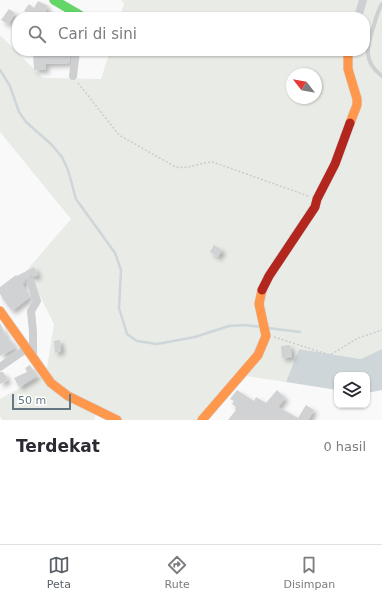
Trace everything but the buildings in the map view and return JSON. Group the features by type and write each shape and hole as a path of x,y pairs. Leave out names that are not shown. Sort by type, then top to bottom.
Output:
{"street":[{"path":"54,0 74,12"},
{"path":"359,12 363,0"},
{"path":"73,76 75,56"},
{"path":"202,420 258,355 266,336 259,304 260,293 269,276 315,207 317,199 335,164 357,99 348,69 348,56"},
{"path":"30,280 37,301 31,311 33,357"},
{"path":"0,311 51,383 68,396 117,420"},
{"path":"0,367 26,349"}],"lane":[{"path":"370,37 382,4"},
{"path":"368,56 373,69 382,76"}],"path":[{"path":"73,76 119,135 174,166 180,168 206,162 214,162 317,199"},
{"path":"266,336 277,338 330,355 358,338 382,330"}],"shaded area":[{"path":"121,0 382,0 382,349 361,359 299,349 286,382 246,376 200,420 122,420 97,410 94,420 2,420 0,416 0,399 46,374 54,324 27,270 71,219 0,132 0,37 1,36 12,47 12,56 21,56 43,78 101,79 108,56 370,56 370,12 122,12 124,4"},
{"path":"299,349 361,359 382,349 382,390 370,392 370,372 334,372 334,390 286,382"}],"waterway":[{"path":"0,70 10,86 19,112 26,122 51,144 62,157 68,170 76,199 115,253 121,270 119,308 127,334 137,341 157,344 195,337 229,326 245,325 261,327"},
{"path":"268,328 300,332"}],"traffic: fast":[{"path":"54,0 74,12"}],"traffic: slow":[{"path":"348,56 348,69 357,99 357,105 350,123"},
{"path":"202,420 258,355 266,336 259,304 262,290"},
{"path":"0,311 51,383 68,396 117,420"}],"traffic: jam":[{"path":"262,290 269,276 315,207 317,199 335,164 350,123"}]}
